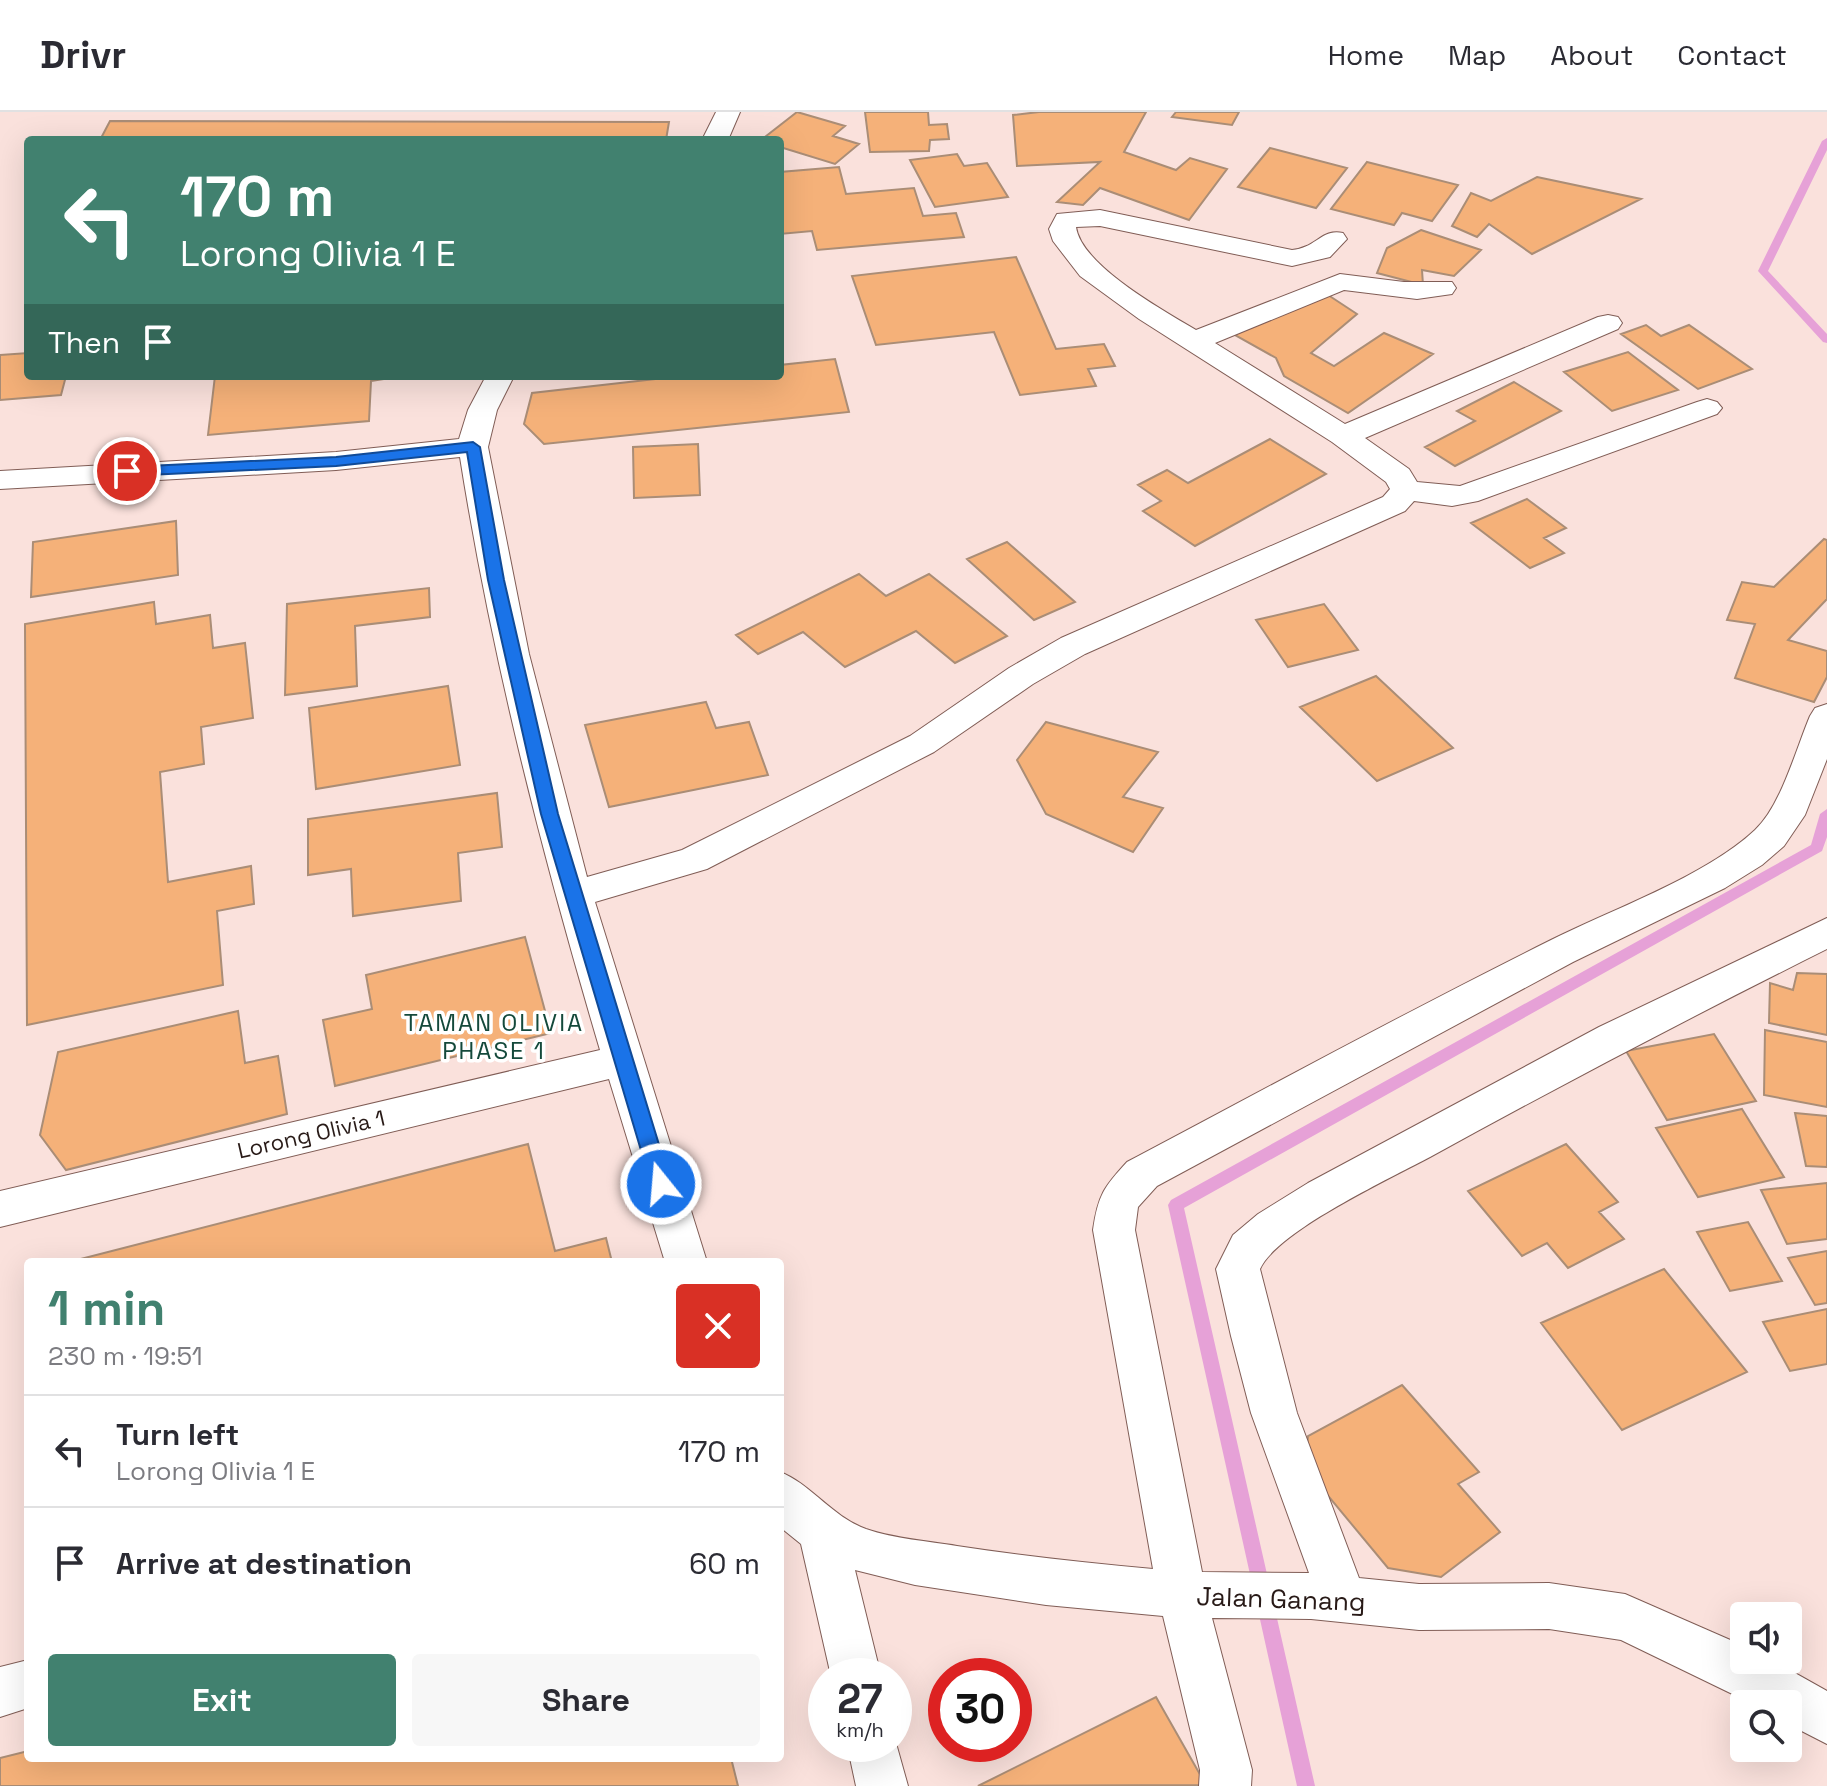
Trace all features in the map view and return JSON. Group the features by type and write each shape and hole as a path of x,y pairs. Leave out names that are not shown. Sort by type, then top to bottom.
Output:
{"street":[{"path":"717,136 728,112"},
{"path":"1334,239 1326,250 1317,255 1292,258 1100,218 1066,220 1062,229 1066,241 1090,270 1343,436 1398,476 1406,490"},
{"path":"1194,341 1340,282 1360,281 1425,292 1442,288"},
{"path":"1343,436 1608,323"},
{"path":"498,380 475,429 473,447 496,580 550,814 685,1258"},
{"path":"1406,490 1452,497 1467,494 1707,408"},
{"path":"0,480 336,461 473,447"},
{"path":"575,894 694,860 801,808 922,744 1021,676 1073,646 1394,504 1406,490"},
{"path":"1225,1786 1226,1770 1194,1596 1114,1230 1118,1200 1142,1174 1560,952 1712,878 1749,856 1771,837 1787,815 1827,716"},
{"path":"1327,1598 1253,1336 1238,1269 1248,1248 1273,1227 1323,1195 1613,1038 1827,932"},
{"name":"Lorong Olivia 1","path":"0,1209 623,1060"},
{"name":"Jalan Ganang","path":"784,1500 822,1532 863,1551 1046,1582 1194,1596 1327,1598 1419,1607 1549,1606 1625,1617 1745,1672 1827,1719"},
{"path":"822,1532 852,1658"},
{"path":"0,1692 24,1685"},
{"path":"876,1762 882,1786"}],"building":[{"path":"797,112 845,126 833,136 859,144 835,164 784,148 784,136 766,136"},
{"path":"865,112 928,112 929,125 947,124 949,139 930,140 929,151 870,152"},
{"path":"1039,112 1146,112 1124,152 1176,170 1190,158 1227,169 1189,220 1100,188 1083,205 1057,202 1100,162 1017,166 1013,115"},
{"path":"1176,112 1239,112 1232,125 1172,117"},
{"path":"110,121 669,122 667,136 102,136"},
{"path":"1270,148 1347,168 1316,208 1238,187"},
{"path":"957,154 964,166 987,163 1008,197 935,207 910,160"},
{"path":"1367,162 1458,185 1432,221 1402,213 1394,225 1331,209"},
{"path":"839,167 846,194 914,188 923,216 956,213 964,237 817,250 812,231 784,234 784,172"},
{"path":"1537,177 1641,199 1532,254 1489,224 1477,237 1452,226 1471,193 1491,201"},
{"path":"1421,230 1481,250 1454,276 1422,270 1423,285 1377,273 1387,248"},
{"path":"1016,257 1056,349 1104,344 1115,366 1088,369 1096,386 1020,395 994,332 876,345 852,276"},
{"path":"1322,291 1357,314 1311,353 1334,366 1384,333 1433,354 1348,413 1284,376 1276,358 1228,331"},
{"path":"1646,325 1661,336 1689,325 1752,369 1698,389 1621,334"},
{"path":"1628,352 1678,390 1612,411 1564,372"},
{"path":"24,353 24,380 65,380 61,395 0,400 0,355"},
{"path":"835,359 849,412 544,444 524,424 532,393 647,380 784,380 784,365"},
{"path":"215,380 377,380 371,381 369,421 208,435"},
{"path":"1514,382 1561,411 1455,466 1425,447 1475,421 1457,411"},
{"path":"1270,439 1326,474 1195,546 1143,511 1161,501 1138,485 1167,470 1188,483"},
{"path":"698,444 700,495 634,498 633,447"},
{"path":"1527,499 1566,528 1544,538 1564,553 1530,568 1471,523"},
{"path":"176,521 178,575 31,597 33,542"},
{"path":"1824,539 1827,540 1827,599 1788,640 1827,651 1827,677 1814,702 1735,678 1755,624 1727,620 1742,582 1774,587"},
{"path":"1007,542 1075,602 1034,620 967,559"},
{"path":"859,574 886,596 929,574 1007,636 955,663 916,631 845,667 803,632 758,654 736,635"},
{"path":"429,588 430,617 355,626 357,686 285,695 287,604"},
{"path":"154,602 156,624 210,615 213,648 245,643 253,718 201,727 204,764 160,772 168,882 251,866 254,904 217,911 223,985 27,1025 25,624"},
{"path":"1324,604 1358,650 1288,667 1256,620"},
{"path":"1376,676 1453,748 1377,781 1300,707"},
{"path":"448,686 460,765 316,789 309,708"},
{"path":"706,702 716,728 749,722 768,775 609,807 585,725"},
{"path":"1046,722 1158,752 1123,797 1163,808 1133,852 1046,814 1017,760"},
{"path":"497,793 502,847 458,853 461,901 353,916 351,869 308,875 308,819"},
{"path":"525,937 551,1033 335,1086 323,1020 372,1009 366,975"},
{"path":"1797,973 1827,974 1827,1035 1769,1023 1770,983 1793,990"},
{"path":"238,1011 245,1063 278,1056 287,1114 66,1170 40,1135 58,1052"},
{"path":"1765,1030 1827,1042 1827,1107 1764,1095"},
{"path":"1714,1034 1756,1101 1667,1120 1626,1051"},
{"path":"1742,1109 1784,1177 1698,1197 1656,1128"},
{"path":"1795,1113 1827,1116 1827,1167 1806,1166"},
{"path":"528,1144 555,1251 606,1238 611,1258 85,1258"},
{"path":"1566,1144 1618,1202 1599,1212 1624,1239 1568,1268 1547,1243 1522,1256 1468,1191"},
{"path":"1827,1183 1827,1239 1787,1244 1761,1190"},
{"path":"1748,1222 1782,1281 1730,1291 1697,1232"},
{"path":"1827,1251 1827,1303 1815,1305 1788,1258"},
{"path":"1664,1269 1747,1372 1622,1430 1541,1323"},
{"path":"1827,1309 1827,1364 1790,1371 1763,1322"},
{"path":"1402,1385 1479,1472 1458,1484 1500,1532 1441,1577 1388,1568 1305,1468 1308,1436"},
{"path":"1156,1697 1206,1785 978,1786 1026,1762 1032,1762 1032,1759"},
{"path":"24,1752 24,1762 732,1762 738,1786 0,1786 0,1758"}],"waterway":[{"path":"1827,141 1763,271 1827,340"},
{"path":"1306,1786 1176,1205 1817,848 1827,814"}],"district":[{"name":"TAMAN OLIVIA PHASE 1","path":"494,1036"}],"route":[{"path":"127,471 336,461 473,447 496,580 550,814 661,1184"}]}
